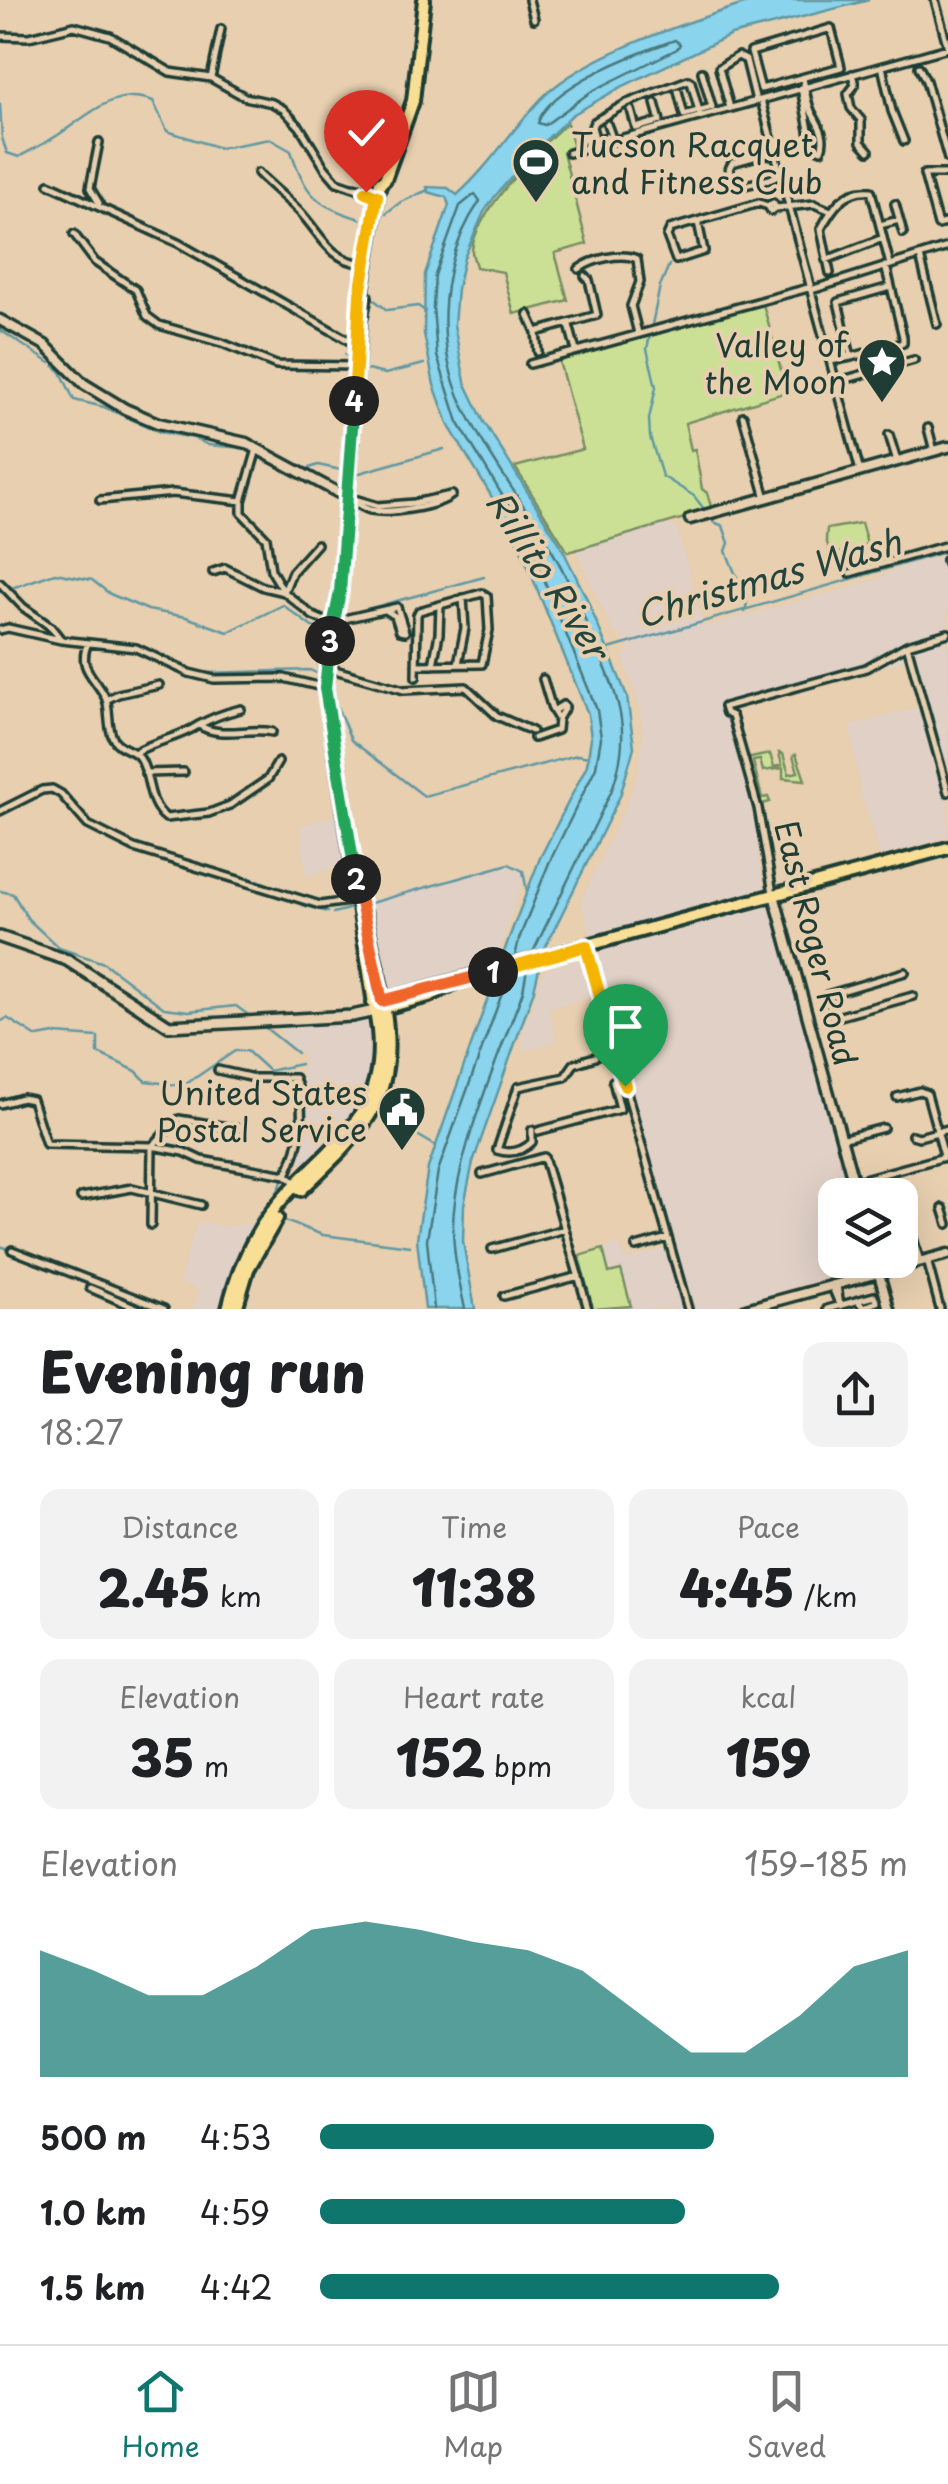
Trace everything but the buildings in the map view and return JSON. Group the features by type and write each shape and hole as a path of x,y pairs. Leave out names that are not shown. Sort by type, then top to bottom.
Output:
{"main road":[{"path":"232,1309 235,1282 254,1239 276,1206 300,1186 353,1126 372,1096 380,1057 378,1006 364,906 325,688 325,668 335,623 348,498 364,264 374,191 385,178 412,101 422,0"},
{"path":"0,937 68,960 163,1024 178,1028 334,1017 948,848"}],"street":[{"path":"529,0 534,20"},
{"path":"678,91 684,115 700,113 948,48 935,0"},
{"path":"0,36 29,36 74,26 110,36 170,72 211,78 245,96 283,109 337,182 374,191"},
{"path":"831,28 841,67 800,79 762,89 752,52 831,28"},
{"path":"211,78 221,29"},
{"path":"730,108 719,68 738,56 746,60 776,154 860,471"},
{"path":"882,66 892,111 904,141"},
{"path":"919,67 948,159"},
{"path":"570,153 712,106 702,72"},
{"path":"852,74 855,85 848,94 851,108 861,120 861,142 869,151"},
{"path":"800,79 824,141 821,150 812,146 803,88"},
{"path":"596,143 594,122 629,102 680,82 691,82 700,113"},
{"path":"631,110 636,128 648,128 660,121 655,103"},
{"path":"596,143 610,135 608,124"},
{"path":"100,142 90,188 101,205"},
{"path":"776,154 732,163 730,169 737,187 780,173"},
{"path":"258,173 302,214 328,250 349,262 364,264"},
{"path":"948,174 924,174 938,225 948,222"},
{"path":"49,184 178,243 358,346"},
{"path":"830,273 820,235 831,211 844,197 865,189 870,191 883,238 902,343 831,361"},
{"path":"698,222 704,251 676,260 667,233 698,222 752,206 765,205 771,212 776,208 814,204 831,211"},
{"path":"895,204 903,233"},
{"path":"880,225 899,220"},
{"path":"74,234 95,262 136,290 147,316 159,325 222,343 276,365 356,366"},
{"path":"826,260 883,238"},
{"path":"530,364 948,247"},
{"path":"579,269 594,260 625,255 636,259 640,290 630,306 638,334"},
{"path":"920,256 937,324"},
{"path":"536,332 596,315 585,276"},
{"path":"850,357 838,302 890,286"},
{"path":"528,314 536,332 538,352"},
{"path":"0,320 44,345 84,384 126,410 158,424 230,438 257,449 348,498 372,510 421,507 452,495 378,506 348,498"},
{"path":"568,324 576,351"},
{"path":"836,382 914,360"},
{"path":"743,416 766,498"},
{"path":"928,428 934,451"},
{"path":"890,435 897,462"},
{"path":"690,519 948,447"},
{"path":"257,449 242,501 244,518 266,538 270,570 284,592 313,616 335,623 399,609 405,632 417,632"},
{"path":"100,500 173,493 242,501"},
{"path":"284,592 292,572 318,544"},
{"path":"850,573 948,546"},
{"path":"214,572 225,568 263,587 284,592"},
{"path":"2,582 23,607 52,627 61,640"},
{"path":"416,665 482,664 488,630 487,596 482,593 419,610 417,632 416,665 416,677"},
{"path":"458,666 465,628 463,598"},
{"path":"433,665 440,634 440,604"},
{"path":"0,630 8,628 61,640 144,650 189,673 214,680 284,678 325,688"},
{"path":"948,633 907,645 948,792"},
{"path":"88,644 84,657 86,672 106,700 112,736 136,752 156,810 166,818 230,806 273,774 278,762"},
{"name":"East Roger Road","path":"852,1178 774,896 758,808 732,716 724,707 866,668 907,645"},
{"path":"325,668 404,690 466,687 496,716 532,731 496,712 471,686 394,686"},
{"path":"534,738 558,730 558,719 543,679"},
{"path":"106,700 159,685"},
{"path":"553,711 564,706 565,711 558,719"},
{"path":"136,752 153,741 200,726 209,717 242,709"},
{"path":"200,726 206,731 272,732"},
{"path":"146,774 184,772"},
{"path":"0,811 52,789 88,824 134,848 320,905 360,900"},
{"path":"586,946 688,1309"},
{"path":"906,972 827,995 822,1007 833,1018 913,996"},
{"path":"616,1052 574,1064 565,1077 545,1083 526,1082 518,1088 497,1150 525,1149 532,1142 533,1133 620,1108 614,1085 624,1082"},
{"path":"218,1070 254,1078 296,1078 300,1135 286,1175"},
{"path":"868,1178 946,1156 927,1094 920,1090 898,1097"},
{"path":"0,1104 32,1100 46,1144 152,1146 184,1152 201,1160 286,1175 300,1186"},
{"path":"152,1225 152,1146 176,1120 238,1129"},
{"path":"841,1140 883,1128"},
{"path":"912,1136 948,1129"},
{"path":"482,1174 544,1157 588,1309"},
{"path":"80,1197 132,1188 200,1205"},
{"path":"942,1209 948,1224"},
{"path":"492,1249 565,1229"},
{"path":"636,1247 668,1238"},
{"path":"918,1247 940,1309"},
{"path":"12,1250 164,1309"},
{"path":"918,1261 948,1254"},
{"path":"504,1296 579,1276"},
{"path":"746,1309 862,1278"},
{"path":"880,1278 889,1309"},
{"path":"834,1286 839,1307"},
{"path":"90,1288 140,1309"},
{"path":"827,1309 858,1300"}],"shaded area":[{"path":"666,524 677,527 704,627 876,580 906,564 948,555 948,837 881,856 861,796 850,726 918,707 931,753 940,750 915,658 867,671 863,664 720,705 757,825 765,890 591,938 581,901 632,792 643,731 622,655 631,650 619,633 614,634 576,551"},
{"path":"341,813 348,862 306,877 300,826"},
{"path":"510,865 521,871 523,880 497,959 491,965 390,993 383,988 367,901"},
{"path":"769,905 845,1178 818,1178 818,1278 828,1278 714,1309 692,1309 595,953"},
{"path":"583,959 594,996 549,1008 557,1041 524,1051 521,1037 542,975 546,969"},
{"path":"369,1016 377,1059 362,1108 308,1169 297,1158 303,1130 299,1077 305,1057 285,1040 277,1026"},
{"path":"197,1221 226,1227 251,1223 258,1227 225,1309 193,1309 199,1290 179,1283"},
{"path":"620,1243 625,1260 667,1248 684,1309 591,1309 577,1255"}],"green space":[{"name":"Tucson Racquet and Fitness Club","path":"567,123 574,148 563,152 587,244 555,253 568,300 514,314 503,272 476,267 472,251 475,237 510,182"},
{"path":"763,304 787,392 685,423 691,450 695,449 702,489 712,510 568,552 515,467 583,449 559,361"},
{"path":"861,523 867,544 831,556 827,529"},
{"path":"779,753 783,754 789,774 798,772 793,756 796,754 805,780 783,778 783,768 763,771 760,760 753,761 762,798 768,797 770,802 758,805 746,759 770,754 774,767 782,765"},
{"path":"603,1249 609,1273 621,1270 631,1306 593,1309 579,1256"}],"water":[{"name":"Rillito River","path":"756,0 869,0 731,35 572,115 496,195 484,212 464,258 454,325 465,382 484,422 560,544 586,597 627,696 634,747 620,796 543,952 534,990 473,1162 464,1205 463,1242 475,1309 425,1309 417,1239 428,1168 540,858 587,765 591,738 588,714 516,537 449,426 434,385 424,334 425,274 449,205 446,197 428,192 427,187 448,188 457,195 544,96 588,65 645,39"}],"waterway":[{"path":"0,104 7,153 19,157 104,104 127,97 153,101 167,131 220,148 270,139 291,151 314,196 332,209 360,219"},
{"path":"386,213 428,190"},
{"path":"669,265 660,286 647,349 656,387 649,419 650,437 662,476 694,496 714,522 723,526 729,543 726,551 747,602 745,612"},
{"path":"373,299 387,310 418,306 425,311"},
{"path":"0,330 50,363"},
{"path":"345,354 350,358"},
{"path":"367,370 385,374 424,364"},
{"path":"54,366 74,400 104,407 160,432 194,438 208,445 243,448 278,464"},
{"path":"356,474 444,449"},
{"path":"304,470 318,465 341,470"},
{"name":"Christmas Wash","path":"609,649 948,551"},
{"path":"0,592 55,573 92,580 110,594 148,610 186,617 228,632 283,605 312,627 323,629"},
{"path":"360,611 484,577"},
{"path":"204,673 316,673"},
{"path":"335,702 351,740 424,796 577,755 589,757"},
{"path":"367,904 509,864 523,871 527,891"},
{"path":"249,877 253,879"},
{"path":"258,880 289,894"},
{"path":"0,891 13,894 28,919 59,948 104,963 164,1008 189,1011 236,1006 251,1017"},
{"path":"302,905 328,912"},
{"path":"333,913 352,908"},
{"path":"0,1022 7,1018 37,1037 98,1037 98,1053 136,1071 146,1081 183,1086 235,1051 247,1051 269,1071 300,1064"},
{"path":"262,1025 297,1053"},
{"path":"390,1119 436,1146"},
{"path":"251,1230 282,1180"},
{"path":"282,1220 323,1235 410,1246"},
{"path":"0,1246 12,1250"},
{"path":"727,1309 841,1278"},
{"path":"98,1286 156,1309"}],"place":[{"name":"Tucson Racquet and Fitness Club","path":"536,204"},
{"name":"Valley of the Moon","path":"882,404"},
{"name":"United States Postal Service","path":"402,1152"}],"route":[{"path":"366,192 377,196 360,295 340,592 328,647 325,688 360,900 382,1001 586,946 625,1086"}]}
